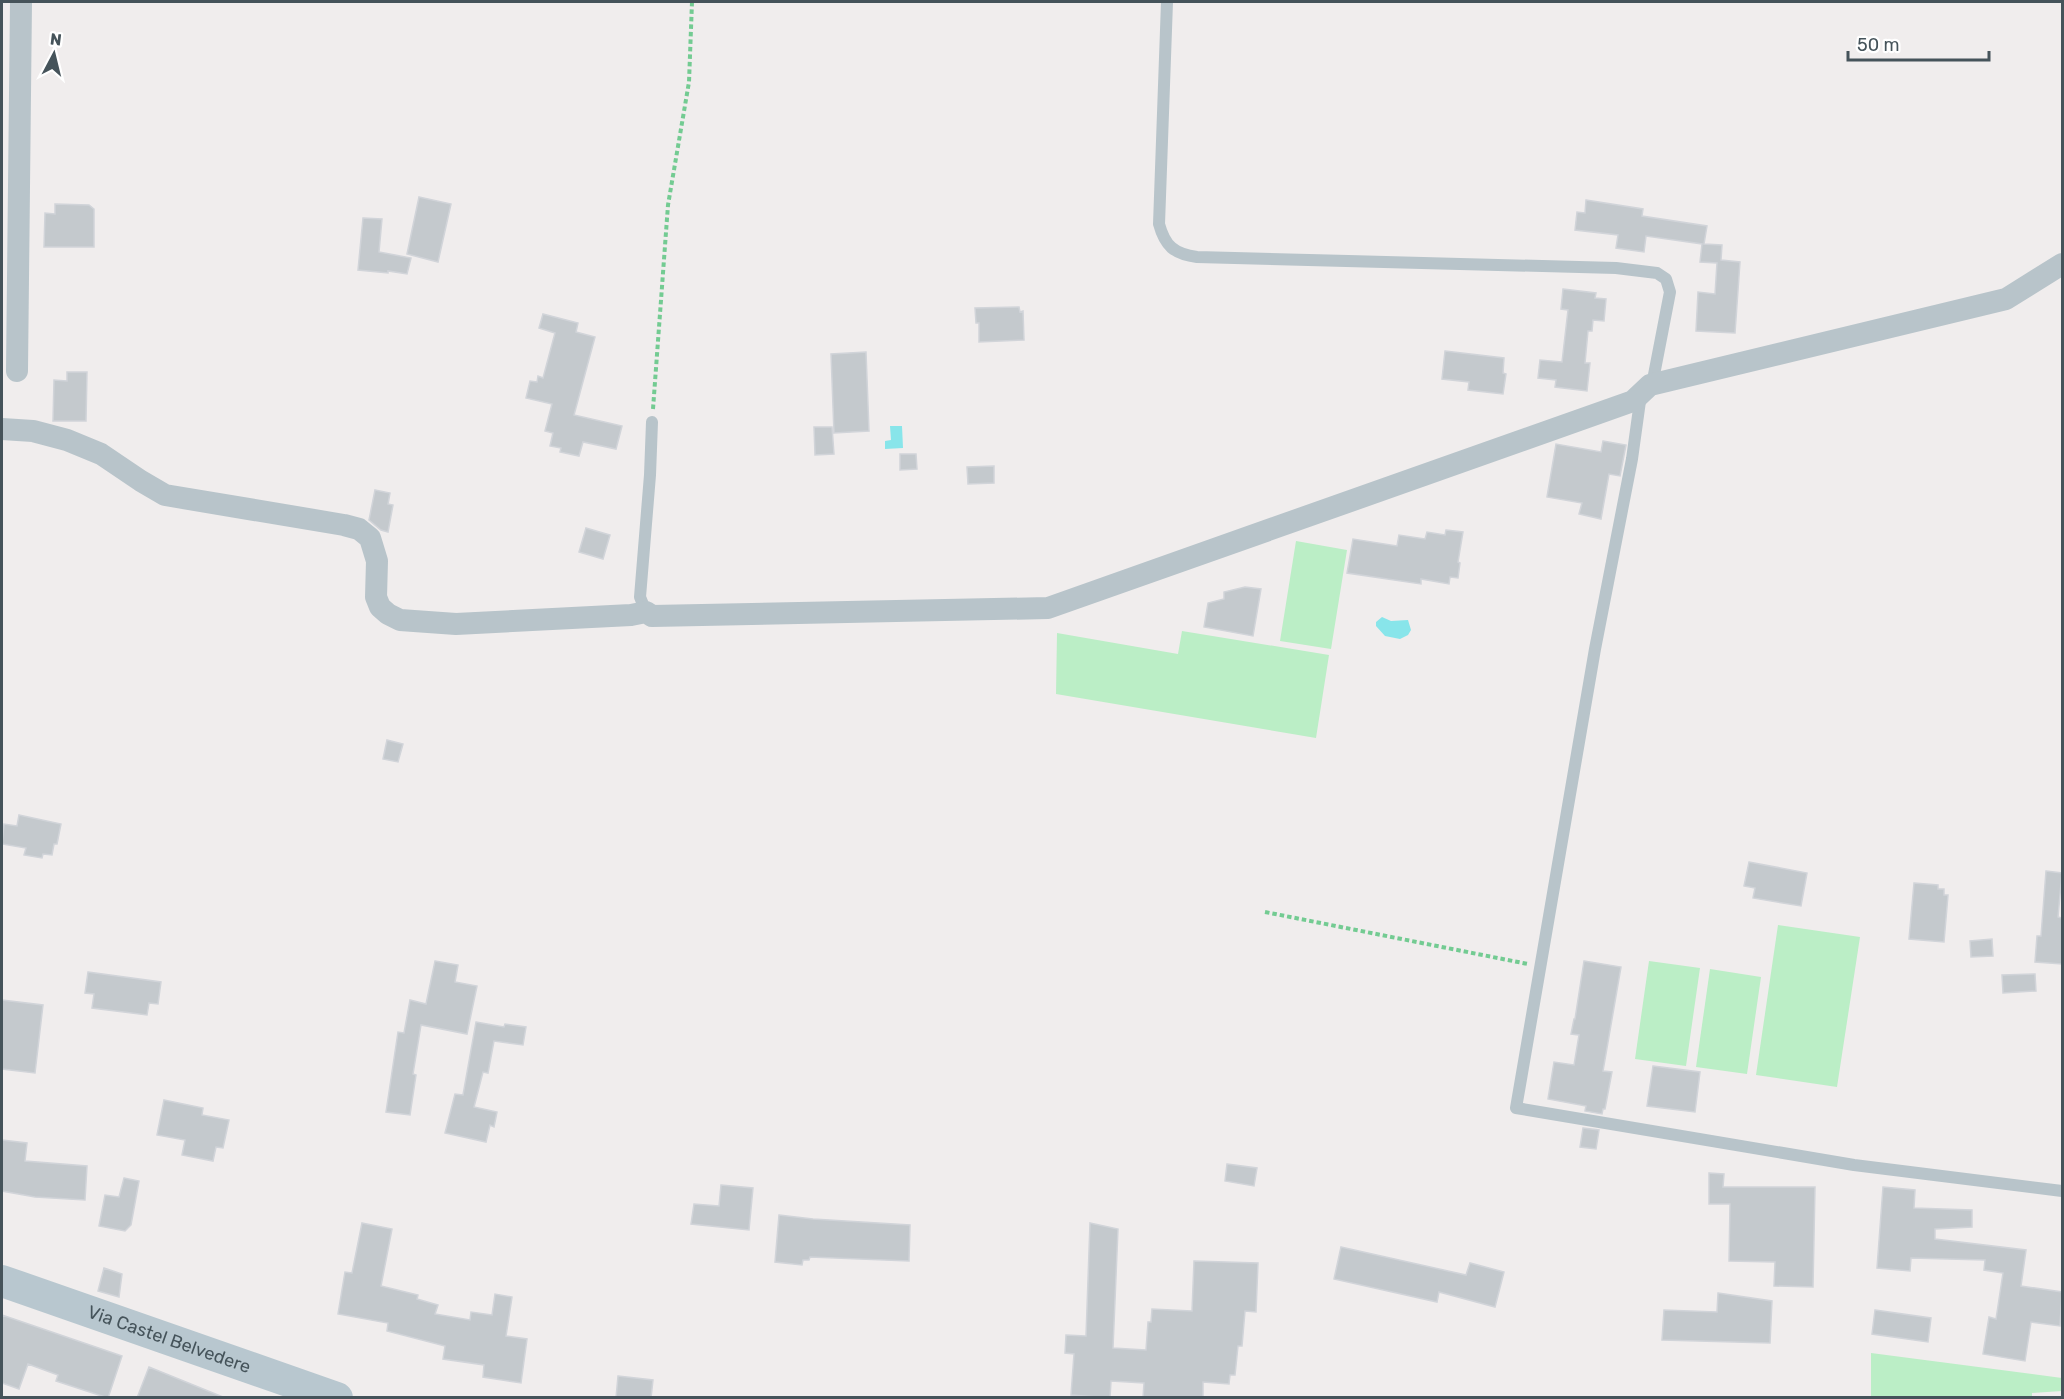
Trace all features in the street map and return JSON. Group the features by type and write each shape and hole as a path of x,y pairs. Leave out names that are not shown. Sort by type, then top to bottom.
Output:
{"street":[{"path":"17,372 21,2"},
{"path":"2,429 33,431 67,440 101,454 141,482 165,495 344,525 359,530 370,538 377,561 376,597 380,607 400,620 456,624 631,615 645,612 652,616 1048,608 1633,401 1645,389 2006,299 2062,264"},
{"name":"Via Castel Belvedere","path":"2,1281 337,1398"}],"lane":[{"path":"1167,2 1159,224 1163,240 1172,249 1185,256 1197,257 1616,268 1657,273 1666,279 1670,292 1653,380 1645,389 1595,649 1516,1108 1854,1165 2062,1191"},
{"path":"645,612 640,597 652,422"}],"path":[{"path":"652,422 668,205 689,82 692,2"},
{"path":"1265,912 1541,966"}],"green space":[{"path":"1296,541 1347,550 1331,649 1280,641"},
{"path":"1182,631 1329,655 1316,738 1056,694 1057,633 1178,654"},
{"path":"1778,925 1860,937 1837,1087 1756,1075"},
{"path":"1649,961 1700,968 1686,1066 1635,1059"},
{"path":"1710,969 1761,977 1747,1074 1696,1067"},
{"path":"1871,1353 2062,1378 2062,1391 2032,1393 2032,1398 1871,1397"}],"water":[{"path":"890,426 902,426 903,448 885,449 885,441 891,440"},
{"path":"1382,617 1391,621 1408,620 1411,630 1408,635 1400,639 1385,636 1376,626 1376,622"}],"building":[{"path":"419,197 451,204 438,262 407,254"},
{"path":"1586,200 1643,209 1642,216 1707,226 1704,244 1722,245 1721,260 1740,262 1735,333 1696,331 1698,292 1715,294 1717,263 1700,262 1702,244 1646,236 1644,252 1616,248 1618,235 1575,230 1577,212 1585,213"},
{"path":"55,204 89,205 94,209 94,247 44,247 45,213 55,214"},
{"path":"363,218 382,219 379,252 411,258 407,274 358,270"},
{"path":"1563,289 1596,293 1595,298 1606,299 1604,321 1593,320 1592,331 1588,331 1585,363 1590,363 1587,391 1555,387 1556,380 1538,378 1540,360 1562,362 1568,310 1561,309"},
{"path":"1019,307 1020,312 1023,311 1024,340 979,342 979,323 976,323 975,308"},
{"path":"543,314 578,323 576,332 595,337 574,415 622,426 616,449 583,442 579,456 560,452 561,448 550,446 553,433 545,431 552,404 526,398 530,381 537,382 538,376 543,378 555,333 539,328"},
{"path":"1445,351 1504,358 1503,373 1506,374 1503,394 1468,390 1469,382 1442,379"},
{"path":"866,352 869,431 834,433 831,354"},
{"path":"67,372 87,372 86,421 53,421 54,380 67,381"},
{"path":"814,427 832,427 834,454 815,455"},
{"path":"1603,441 1626,445 1620,476 1609,474 1601,519 1579,514 1582,503 1547,497 1556,444 1601,452"},
{"path":"900,454 916,454 917,469 900,470"},
{"path":"994,466 994,483 968,484 967,467"},
{"path":"375,490 390,493 388,504 393,505 388,532 381,530 369,520"},
{"path":"586,528 610,535 603,559 579,552"},
{"path":"1446,530 1463,532 1458,578 1450,577 1449,584 1421,579 1421,584 1347,573 1353,539 1397,546 1399,535 1425,539 1427,532 1445,535"},
{"path":"1245,587 1261,589 1253,636 1204,627 1208,603 1224,599 1224,592"},
{"path":"387,740 403,744 398,762 383,759"},
{"path":"19,815 61,824 52,855 43,854 42,858 24,855 26,848 2,844 4,824 17,826"},
{"path":"1749,862 1807,873 1801,906 1753,898 1755,888 1744,886"},
{"path":"2046,871 2062,873 2058,917 2062,918 2062,964 2035,962 2037,936 2041,936"},
{"path":"1914,883 1938,885 1938,889 1944,889 1944,895 1948,895 1944,942 1909,939"},
{"path":"1992,939 1993,956 1971,957 1970,941"},
{"path":"435,961 458,965 455,982 477,986 467,1034 421,1025 413,1074 416,1075 410,1115 386,1112 398,1032 404,1033 410,1000 426,1004"},
{"path":"1584,961 1621,967 1603,1071 1612,1072 1602,1114 1585,1111 1586,1106 1548,1099 1554,1062 1574,1065 1579,1035 1571,1034"},
{"path":"88,972 161,982 158,1004 149,1003 147,1015 92,1008 94,994 85,993"},
{"path":"2035,974 2036,991 2003,993 2002,975"},
{"path":"2,1000 43,1005 35,1073 2,1069"},
{"path":"476,1022 504,1027 505,1024 526,1027 523,1045 494,1041 488,1073 483,1072 474,1107 497,1112 494,1127 490,1125 486,1142 445,1133 455,1094 463,1095"},
{"path":"1653,1066 1700,1072 1695,1112 1647,1106"},
{"path":"164,1100 203,1108 202,1115 229,1120 223,1148 216,1147 213,1161 182,1155 185,1140 157,1135"},
{"path":"1583,1128 1599,1130 1596,1149 1580,1147"},
{"path":"2,1140 27,1143 25,1161 87,1166 85,1200 35,1197 2,1191"},
{"path":"1227,1164 1257,1168 1254,1186 1225,1181"},
{"path":"1709,1173 1724,1174 1723,1187 1815,1187 1813,1287 1774,1286 1775,1262 1729,1261 1730,1204 1709,1204"},
{"path":"124,1178 139,1181 131,1225 125,1231 99,1226 105,1195 119,1197"},
{"path":"721,1185 753,1188 749,1230 691,1224 694,1204 719,1206"},
{"path":"1883,1187 1915,1190 1914,1208 1972,1210 1972,1227 1935,1229 1935,1239 2026,1250 2021,1286 2062,1292 2060,1326 2031,1322 2025,1361 1983,1354 1989,1317 1996,1319 2003,1273 1984,1270 1985,1260 1911,1258 1910,1271 1877,1268"},
{"path":"779,1215 910,1225 909,1261 810,1257 809,1260 803,1260 802,1265 775,1262"},
{"path":"362,1223 392,1229 381,1286 418,1295 417,1299 438,1305 435,1314 470,1320 471,1312 492,1315 495,1294 512,1297 506,1336 527,1339 521,1383 483,1377 484,1365 443,1359 445,1346 387,1331 388,1323 338,1314 345,1272 352,1273"},
{"path":"1090,1223 1118,1229 1113,1348 1146,1350 1148,1322 1151,1322 1152,1309 1192,1311 1194,1261 1258,1263 1256,1312 1245,1311 1242,1346 1238,1346 1235,1375 1230,1375 1229,1384 1203,1382 1203,1398 1143,1398 1144,1383 1111,1381 1110,1398 1071,1395 1074,1354 1065,1353 1066,1335 1086,1336"},
{"path":"1341,1247 1466,1275 1470,1263 1504,1272 1495,1307 1439,1292 1437,1302 1334,1279"},
{"path":"104,1268 122,1274 119,1297 98,1291"},
{"path":"1718,1293 1772,1301 1770,1343 1662,1340 1664,1310 1717,1312"},
{"path":"1875,1310 1931,1318 1928,1342 1872,1334"},
{"path":"2,1315 122,1356 108,1398 56,1381 58,1375 28,1364 19,1389 2,1383"},
{"path":"149,1367 223,1397 223,1398 137,1398"},
{"path":"618,1376 653,1380 651,1398 616,1398"}]}
